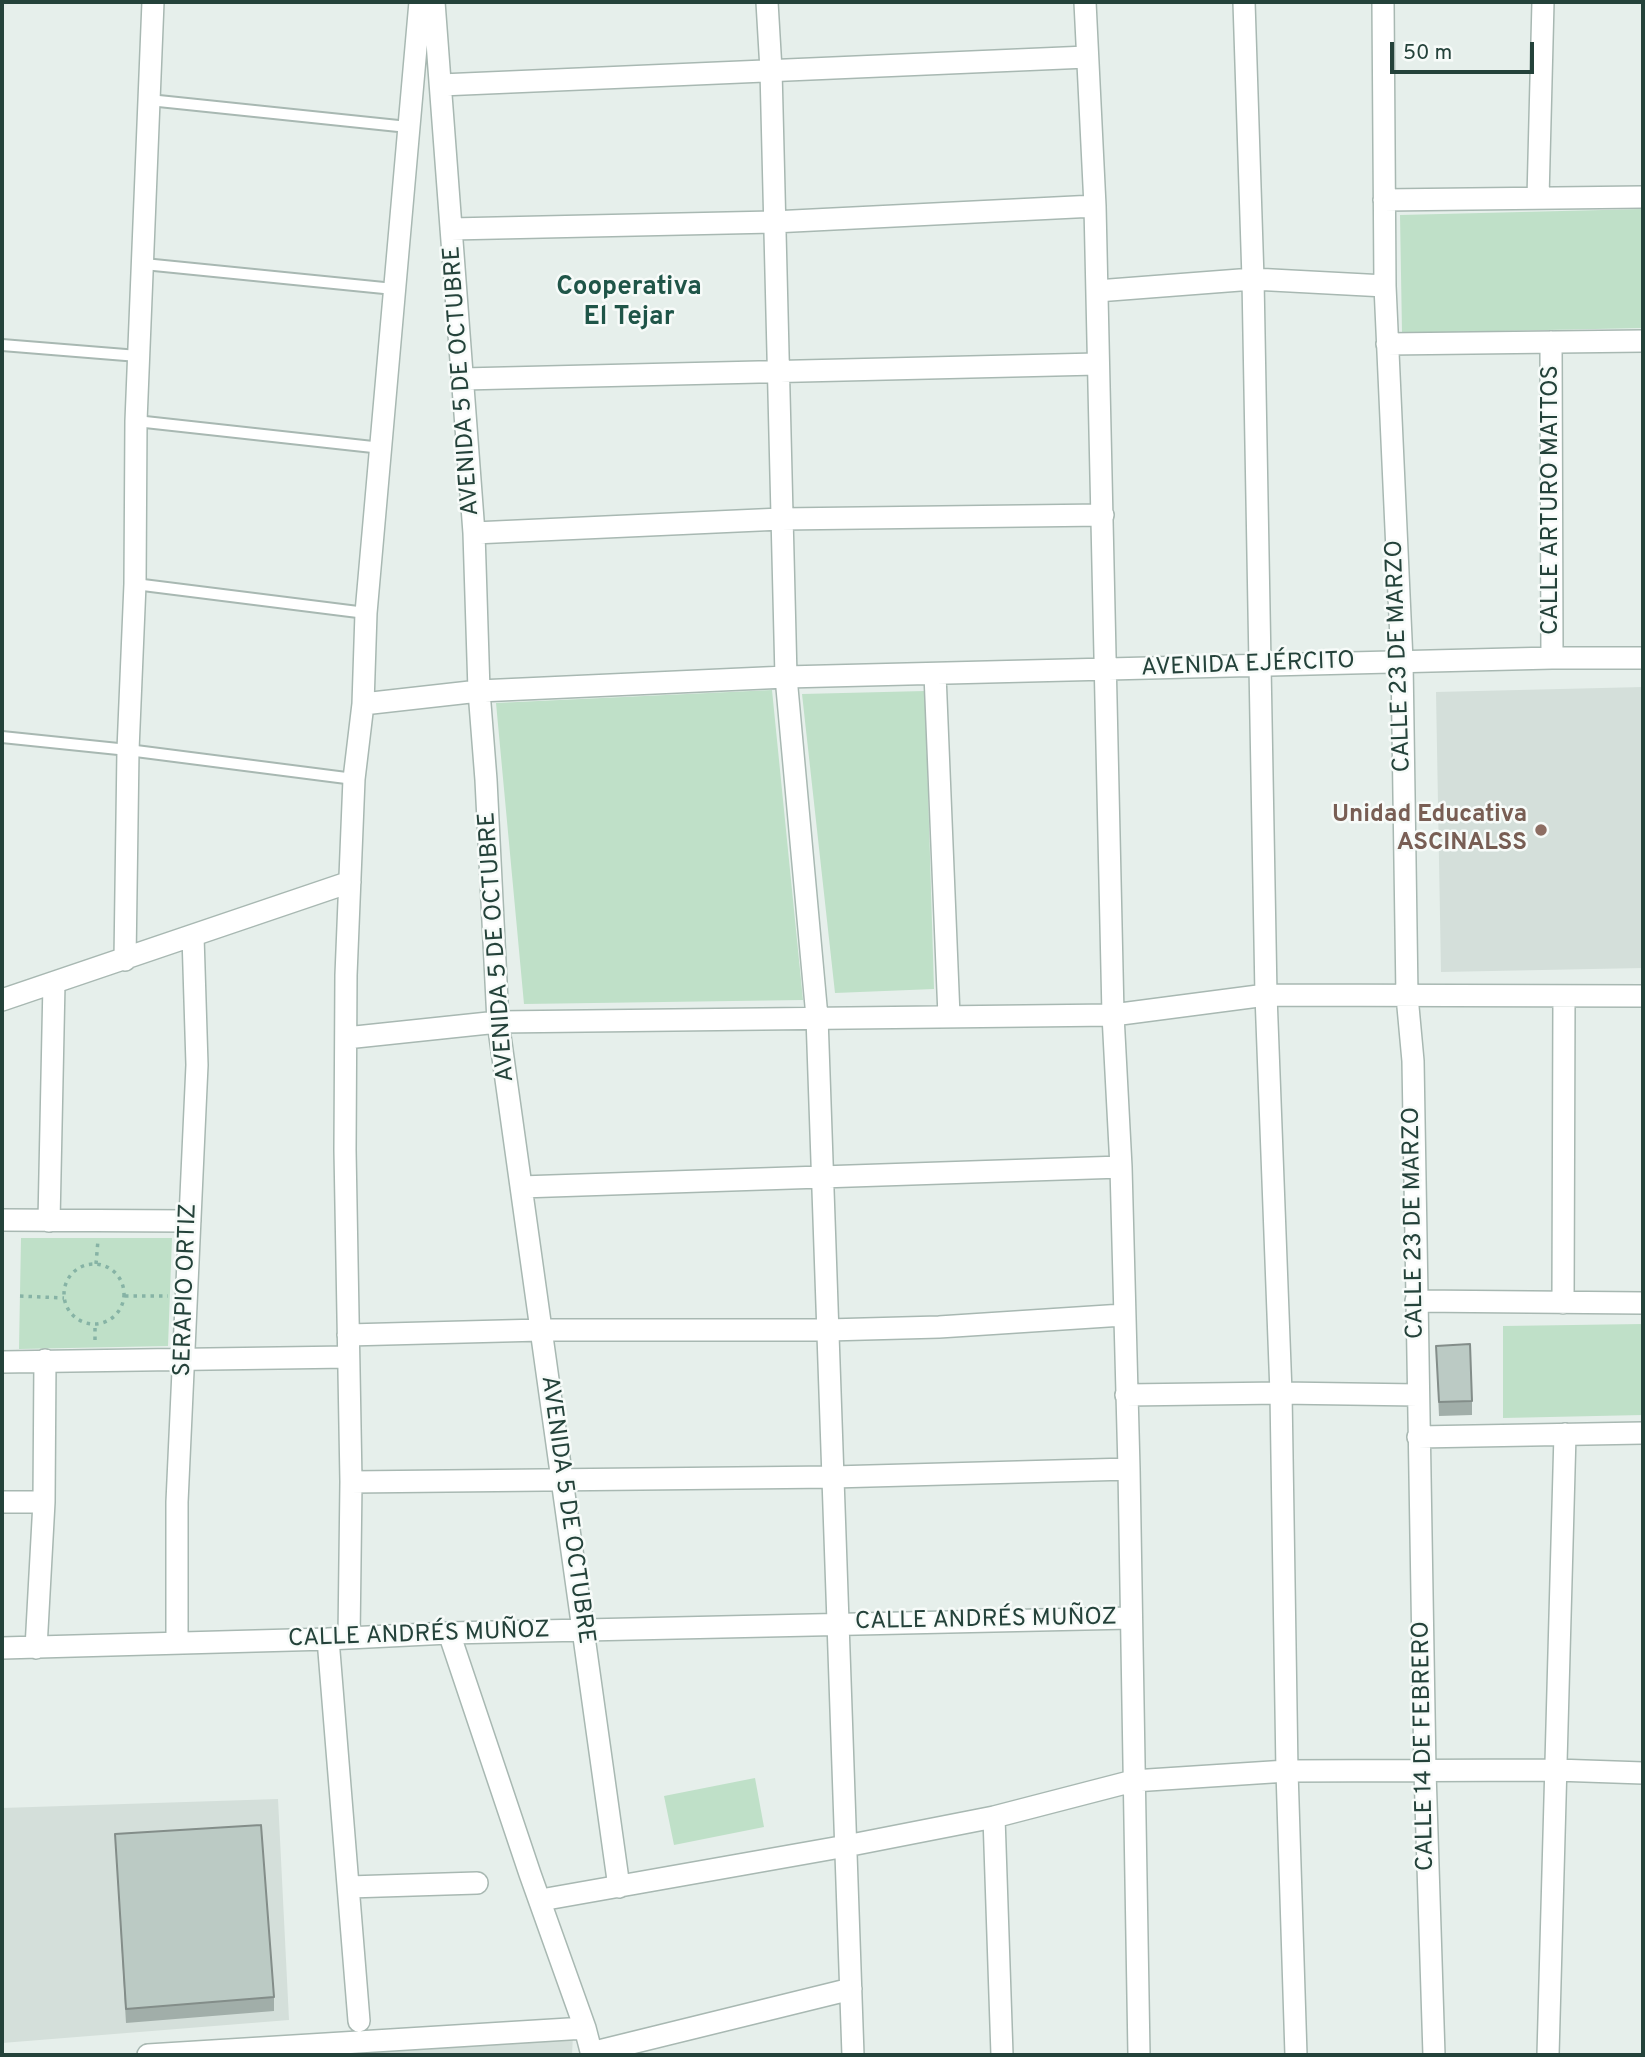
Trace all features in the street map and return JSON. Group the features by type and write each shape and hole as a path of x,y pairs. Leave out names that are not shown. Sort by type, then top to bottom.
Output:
{"street":[{"path":"125,960 128,750 135,584 136,421 153,2"},
{"path":"359,2021 349,1887 339,1638 351,1482 346,1038 350,882 354,779 363,704 366,613 420,2"},
{"name":"AVENIDA 5 DE OCTUBRE","path":"434,2 474,533 479,691 498,1022 619,1887"},
{"path":"767,2 786,677 817,1017 853,2055"},
{"path":"1085,2 1095,206 1113,1015 1121,1167 1129,1469 1139,2055"},
{"path":"1244,2 1253,279 1266,995 1281,1393 1287,1771 1296,2055"},
{"name":"CALLE 23 DE MARZO","path":"1383,2 1385,286 1402,661 1407,996 1413,1061 1418,1437"},
{"path":"1538,198 1543,2"},
{"path":"441,85 1087,57"},
{"path":"1384,200 1643,198"},
{"path":"452,229 773,222 1095,206"},
{"path":"1097,291 1253,279 1385,286"},
{"path":"1387,344 1643,341"},
{"name":"CALLE ARTURO MATTOS","path":"1551,342 1552,658"},
{"path":"463,379 1097,364"},
{"path":"474,533 781,519 1103,515"},
{"name":"AVENIDA EJÉRCITO","path":"363,704 479,691 786,677 1402,661 1643,658"},
{"path":"935,674 949,1016"},
{"path":"2,1000 350,882"},
{"name":"SERAPIO ORTIZ","path":"177,1643 177,1502 197,1065 193,936"},
{"path":"49,1221 54,983"},
{"path":"346,1038 498,1022 1113,1015 1266,995 1643,996"},
{"path":"1563,1303 1564,996"},
{"path":"521,1187 1121,1167"},
{"path":"2,1220 190,1221"},
{"path":"1416,1301 1643,1303"},
{"path":"348,1335 541,1330 828,1330 939,1327 1124,1315"},
{"path":"2,1362 348,1357"},
{"path":"37,1647 44,1502 45,1360"},
{"path":"1126,1395 1418,1395"},
{"path":"1418,1437 1643,1433"},
{"path":"1548,2055 1565,1434"},
{"name":"CALLE 14 DE FEBRERO","path":"1418,1437 1434,2055"},
{"path":"351,1482 562,1478 833,1478 1129,1469"},
{"path":"2,1503 44,1502"},
{"name":"CALLE ANDRÉS MUÑOZ","path":"2,1647 449,1633 1130,1618"},
{"path":"449,1633 592,2054 851,1989"},
{"path":"541,1900 994,1817 1133,1781 1287,1771 1556,1770 1643,1773"},
{"path":"994,1817 1002,2055"},
{"path":"349,1887 477,1883"},
{"path":"148,2055 585,2028"}],"lane":[{"path":"149,100 408,127"},
{"path":"144,264 394,289"},
{"path":"2,345 138,356"},
{"path":"136,421 382,448"},
{"path":"135,584 366,613"},
{"path":"2,737 354,779"}],"path":[{"path":"96,1264 114,1271 124,1287 125,1296 118,1314 110,1320 92,1325 74,1316 67,1308 64,1298 65,1287 76,1270 96,1264"},
{"path":"20,1296 64,1298"},
{"path":"125,1296 187,1296"}],"shaded area":[{"name":"Unidad Educativa ASCINALSS","path":"1643,687 1643,968 1441,972 1436,692"},
{"path":"278,1799 289,2020 2,2043 2,1808"},
{"path":"573,2035 572,2055 251,2055"}],"green space":[{"path":"1643,209 1643,328 1402,333 1400,215"},
{"path":"772,690 803,1000 524,1004 496,703"},
{"path":"925,691 934,989 835,993 802,694"},
{"path":"21,1238 172,1238 168,1346 19,1349"},
{"path":"1643,1324 1643,1415 1503,1418 1503,1326"},
{"path":"755,1778 764,1827 674,1845 664,1796"}],"building":[{"path":"1470,1344 1472,1401 1439,1402 1436,1346"},
{"path":"261,1825 274,1997 126,2009 115,1834"}],"place":[{"name":"Unidad Educativa ASCINALSS","path":"1541,830"}],"district":[{"name":"Cooperativa El Tejar","path":"629,304"}]}
